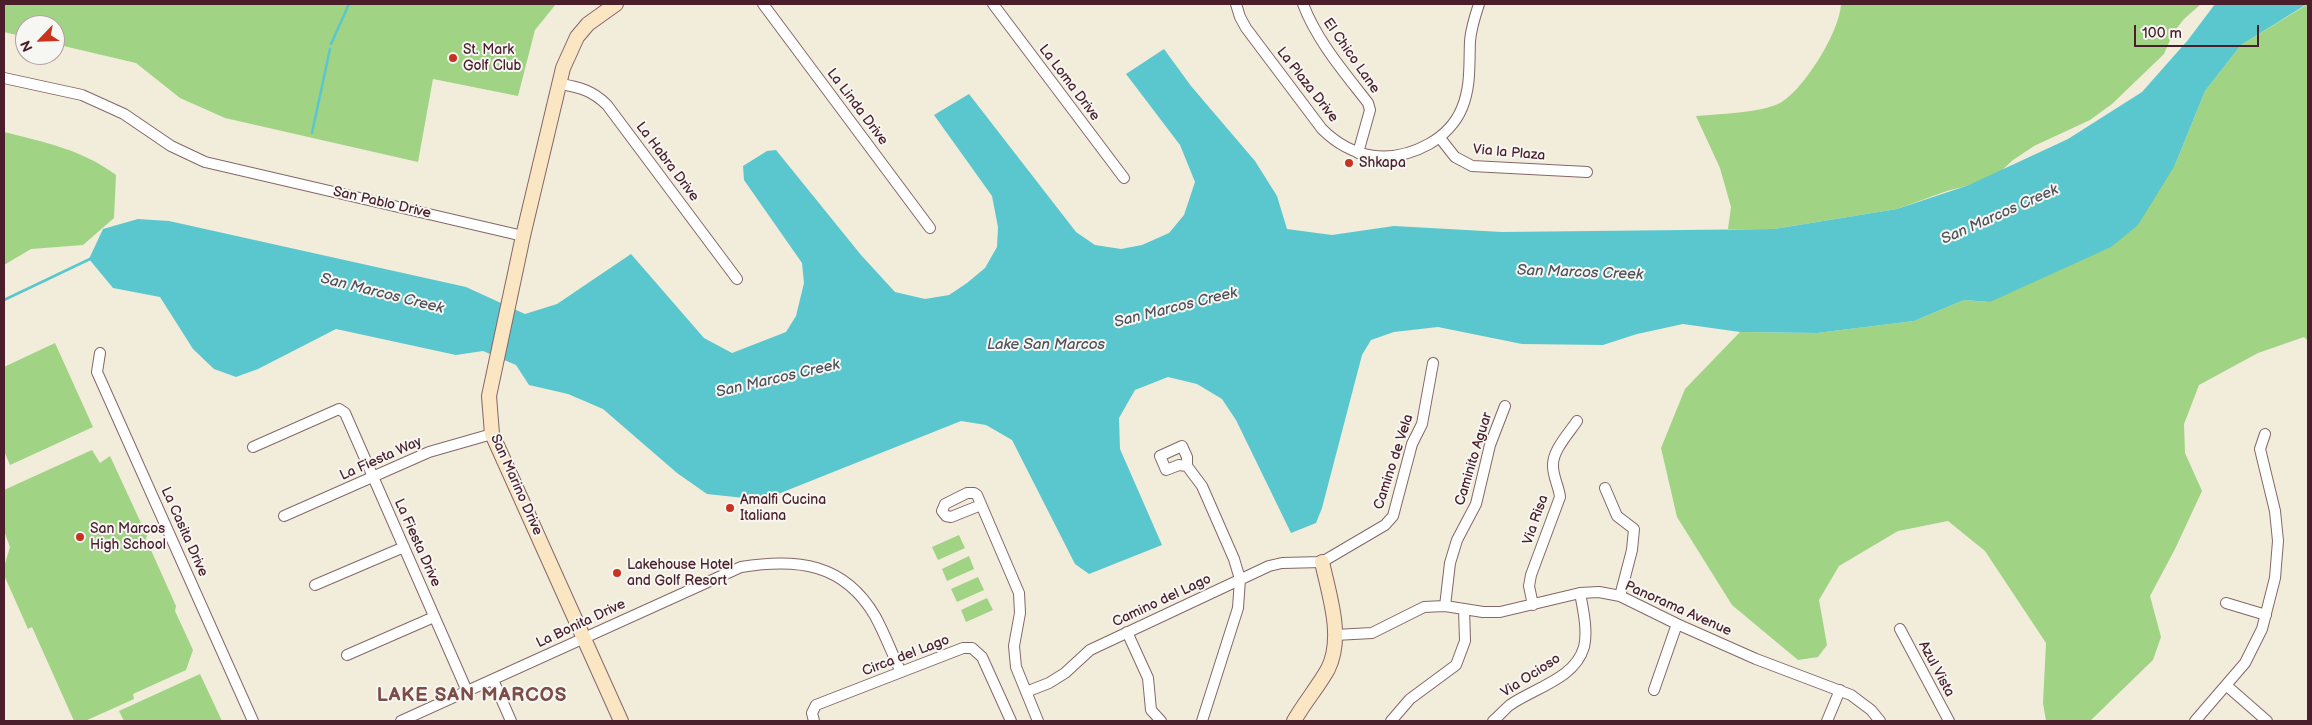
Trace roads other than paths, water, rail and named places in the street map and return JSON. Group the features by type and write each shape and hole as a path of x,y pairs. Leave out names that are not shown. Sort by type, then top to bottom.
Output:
{"street":[{"path":"523,236 563,68 577,37 588,24 616,4"},
{"name":"La Linda Drive","path":"763,4 930,228"},
{"name":"La Loma Drive","path":"993,4 1124,178"},
{"name":"La Plaza Drive","path":"1236,4 1246,28 1322,129 1331,138 1358,153 1373,157 1392,157 1414,152 1440,138 1455,121 1462,109 1470,82 1470,39 1478,4"},
{"name":"El Chico Lane","path":"1303,4 1309,20 1324,46 1368,103 1370,110 1358,153"},
{"name":"San Pablo Drive","path":"4,78 82,95 124,114 171,146 205,162 523,236"},
{"name":"La Habra Drive","path":"560,84 582,88 596,95 607,105 737,278"},
{"name":"Via la Plaza","path":"1440,138 1455,157 1472,166 1587,172"},
{"name":"San Marino Drive","path":"523,236 489,396 492,434 622,721"},
{"name":"La Casita Drive","path":"100,353 98,372 253,721"},
{"name":"Camino de Vela","path":"1322,562 1385,526 1393,516 1412,444 1422,424 1433,364"},
{"name":"Caminito Aguar","path":"1445,606 1450,563 1457,540 1476,504 1490,445 1505,406"},
{"name":"La Fiesta Drive","path":"252,447 339,409 345,413 467,691"},
{"name":"Via Risa","path":"1533,604 1529,586 1531,575 1560,497 1559,486 1552,468 1553,458 1577,421"},
{"name":"La Fiesta Way","path":"284,516 429,452 492,434"},
{"path":"2195,721 2245,663 2262,629 2266,615 2275,578 2278,541 2275,511 2260,449 2265,434"},
{"path":"1187,466 1202,486 1234,559 1240,580 1238,608 1202,721"},
{"path":"1605,488 1617,516 1634,529 1632,550 1620,596"},
{"path":"980,505 1019,593 1020,613 1014,646 1016,667 1038,721"},
{"path":"315,585 404,547"},
{"name":"La Bonita Drive","path":"405,720 741,567 773,562 816,567 838,577 861,596 875,616 901,672"},
{"path":"1294,721 1328,669 1333,653 1335,636 1334,618 1322,562"},
{"name":"Camino del Lago","path":"1026,692 1049,683 1065,673 1090,650 1240,580 1282,563 1322,562"},
{"name":"Panorama Avenue","path":"1335,636 1372,632 1424,607 1445,606 1500,612 1580,593 1599,592 1620,596 1676,624 1756,659 1851,694 1871,710 1880,721"},
{"name":"Via Ocioso","path":"1493,721 1510,706 1565,674 1579,658 1584,646 1584,619 1580,593"},
{"path":"2226,604 2266,615"},
{"path":"1390,721 1410,699 1456,665 1465,641 1464,609"},
{"path":"347,655 434,617"},
{"path":"1654,690 1676,624"},
{"name":"Azul Vista","path":"1900,629 1949,721"},
{"path":"1128,632 1148,678 1152,710 1161,721"},
{"name":"Circa del Lago","path":"814,721 812,713 816,705 963,648 974,648 982,657 1011,721"},
{"path":"493,680 511,721"},
{"path":"2227,686 2267,721"},
{"path":"1827,721 1840,690"}],"water":[{"name":"Lake San Marcos","path":"2215,4 2307,4 2241,45 2205,91 2175,165 2138,225 2111,247 1990,302 1964,300 1914,321 1817,333 1740,332 1683,324 1637,334 1603,345 1522,344 1438,327 1394,332 1371,340 1362,355 1322,508 1316,523 1291,533 1236,420 1222,399 1197,384 1168,377 1135,390 1119,418 1120,449 1162,545 1089,574 1075,564 1012,440 986,425 961,421 763,500 707,494 677,473 603,409 568,394 529,385 516,365 483,351 456,355 336,329 258,369 236,377 214,369 193,349 160,297 113,288 89,259 103,229 138,219 169,221 466,287 525,314 557,304 631,254 704,338 732,353 786,332 796,316 804,283 802,263 744,180 743,166 767,151 776,150 861,255 895,292 925,299 949,295 985,268 997,247 998,227 992,196 934,115 969,94 1076,232 1095,245 1121,249 1142,245 1169,233 1184,215 1195,182 1180,145 1126,74 1164,49 1191,86 1255,161 1277,196 1287,229 1332,235 1394,226 1502,232 1774,229 1897,209 1969,185 2068,139 2142,92 2188,40"}],"waterway":[{"path":"331,44 349,4"},
{"path":"312,133 330,49"},
{"name":"San Marcos Creek","path":"4,300 90,259"}],"place":[{"name":"St. Mark Golf Club","path":"453,58"},
{"name":"Shkapa","path":"1349,163"},
{"name":"Amalfi Cucina Italiana","path":"730,508"},
{"name":"San Marcos High School","path":"80,537"},
{"name":"Lakehouse Hotel and Golf Resort","path":"617,573"}],"district":[{"name":"LAKE SAN MARCOS","path":"472,696"}]}
